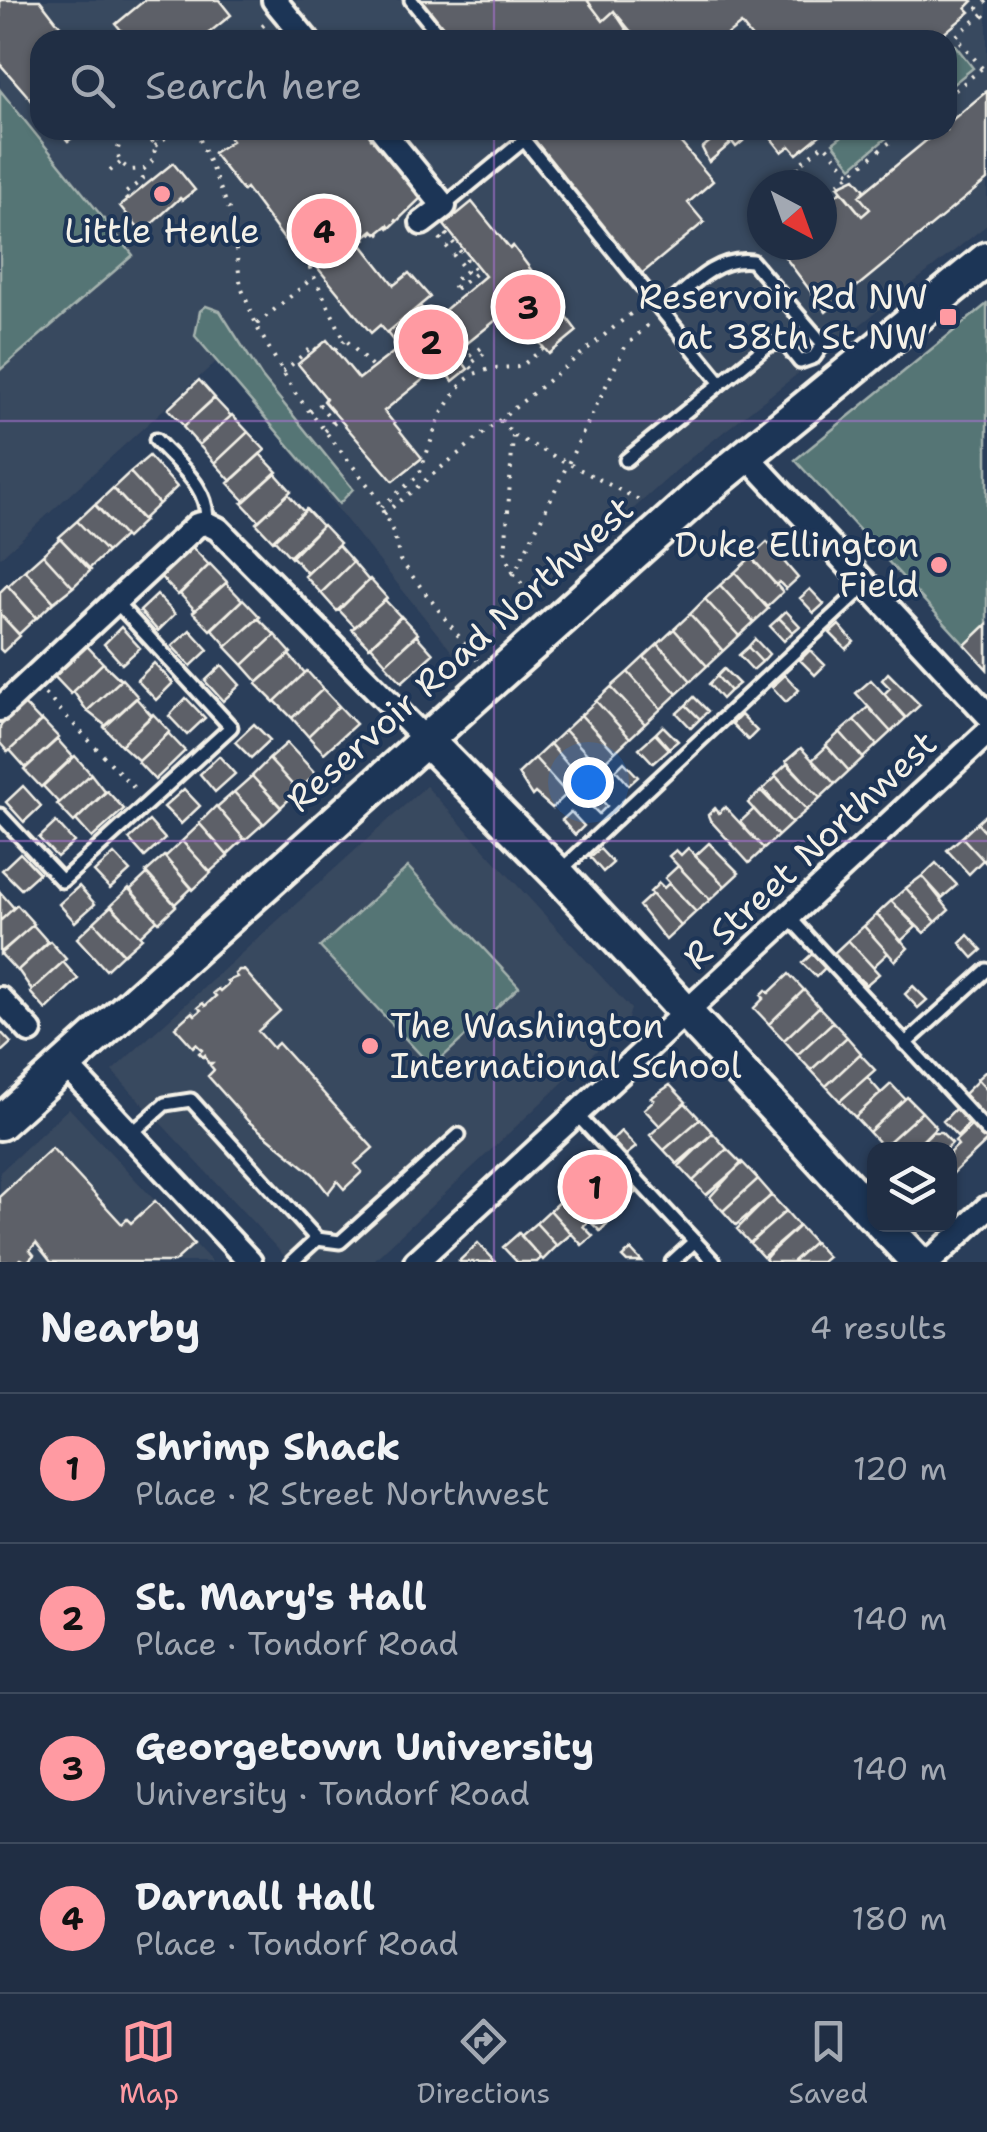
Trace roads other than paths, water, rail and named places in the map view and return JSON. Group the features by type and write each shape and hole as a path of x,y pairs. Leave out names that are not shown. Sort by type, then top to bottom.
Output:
{"main road":[{"name":"Reservoir Road Northwest","path":"0,1123 425,738 746,455 987,259"},
{"path":"425,738 558,874 867,1208"},
{"path":"890,1232 918,1262"}],"street":[{"path":"272,10 296,30"},
{"path":"388,140 432,216"},
{"path":"746,455 987,714"},
{"path":"0,709 197,525 206,523 218,529 425,738"},
{"name":"R Street Northwest","path":"416,1262 987,734"},
{"path":"0,998 30,1030"},
{"path":"64,1063 250,1262"},
{"path":"929,1262 987,1208"}],"lane":[{"path":"411,0 436,30"},
{"path":"432,216 515,140"},
{"path":"524,140 721,383"},
{"path":"626,460 768,346 784,342 800,362 814,357 823,344 752,261 735,259 714,267 662,312"},
{"path":"814,357 835,383"},
{"path":"156,440 203,494 206,523"},
{"path":"558,874 867,584"},
{"path":"0,815 62,881 231,727 116,602"},
{"path":"789,917 987,1131"},
{"path":"906,1044 987,970"},
{"path":"131,1134 165,1104 191,1100 317,1239 340,1242 459,1135"},
{"path":"576,1114 714,1262"},
{"path":"292,1262 317,1239"},
{"path":"672,1262 694,1241"}],"place":[{"name":"Little Henle","path":"162,194"},
{"name":"Darnall Hall","path":"324,231"},
{"name":"Georgetown University","path":"528,307"},
{"name":"Reservoir Rd NW at 38th St NW","path":"948,317"},
{"name":"St. Mary's Hall","path":"431,342"},
{"name":"Duke Ellington Field","path":"939,565"},
{"name":"The Washington International School","path":"370,1046"},
{"name":"Shrimp Shack","path":"595,1187"}]}
